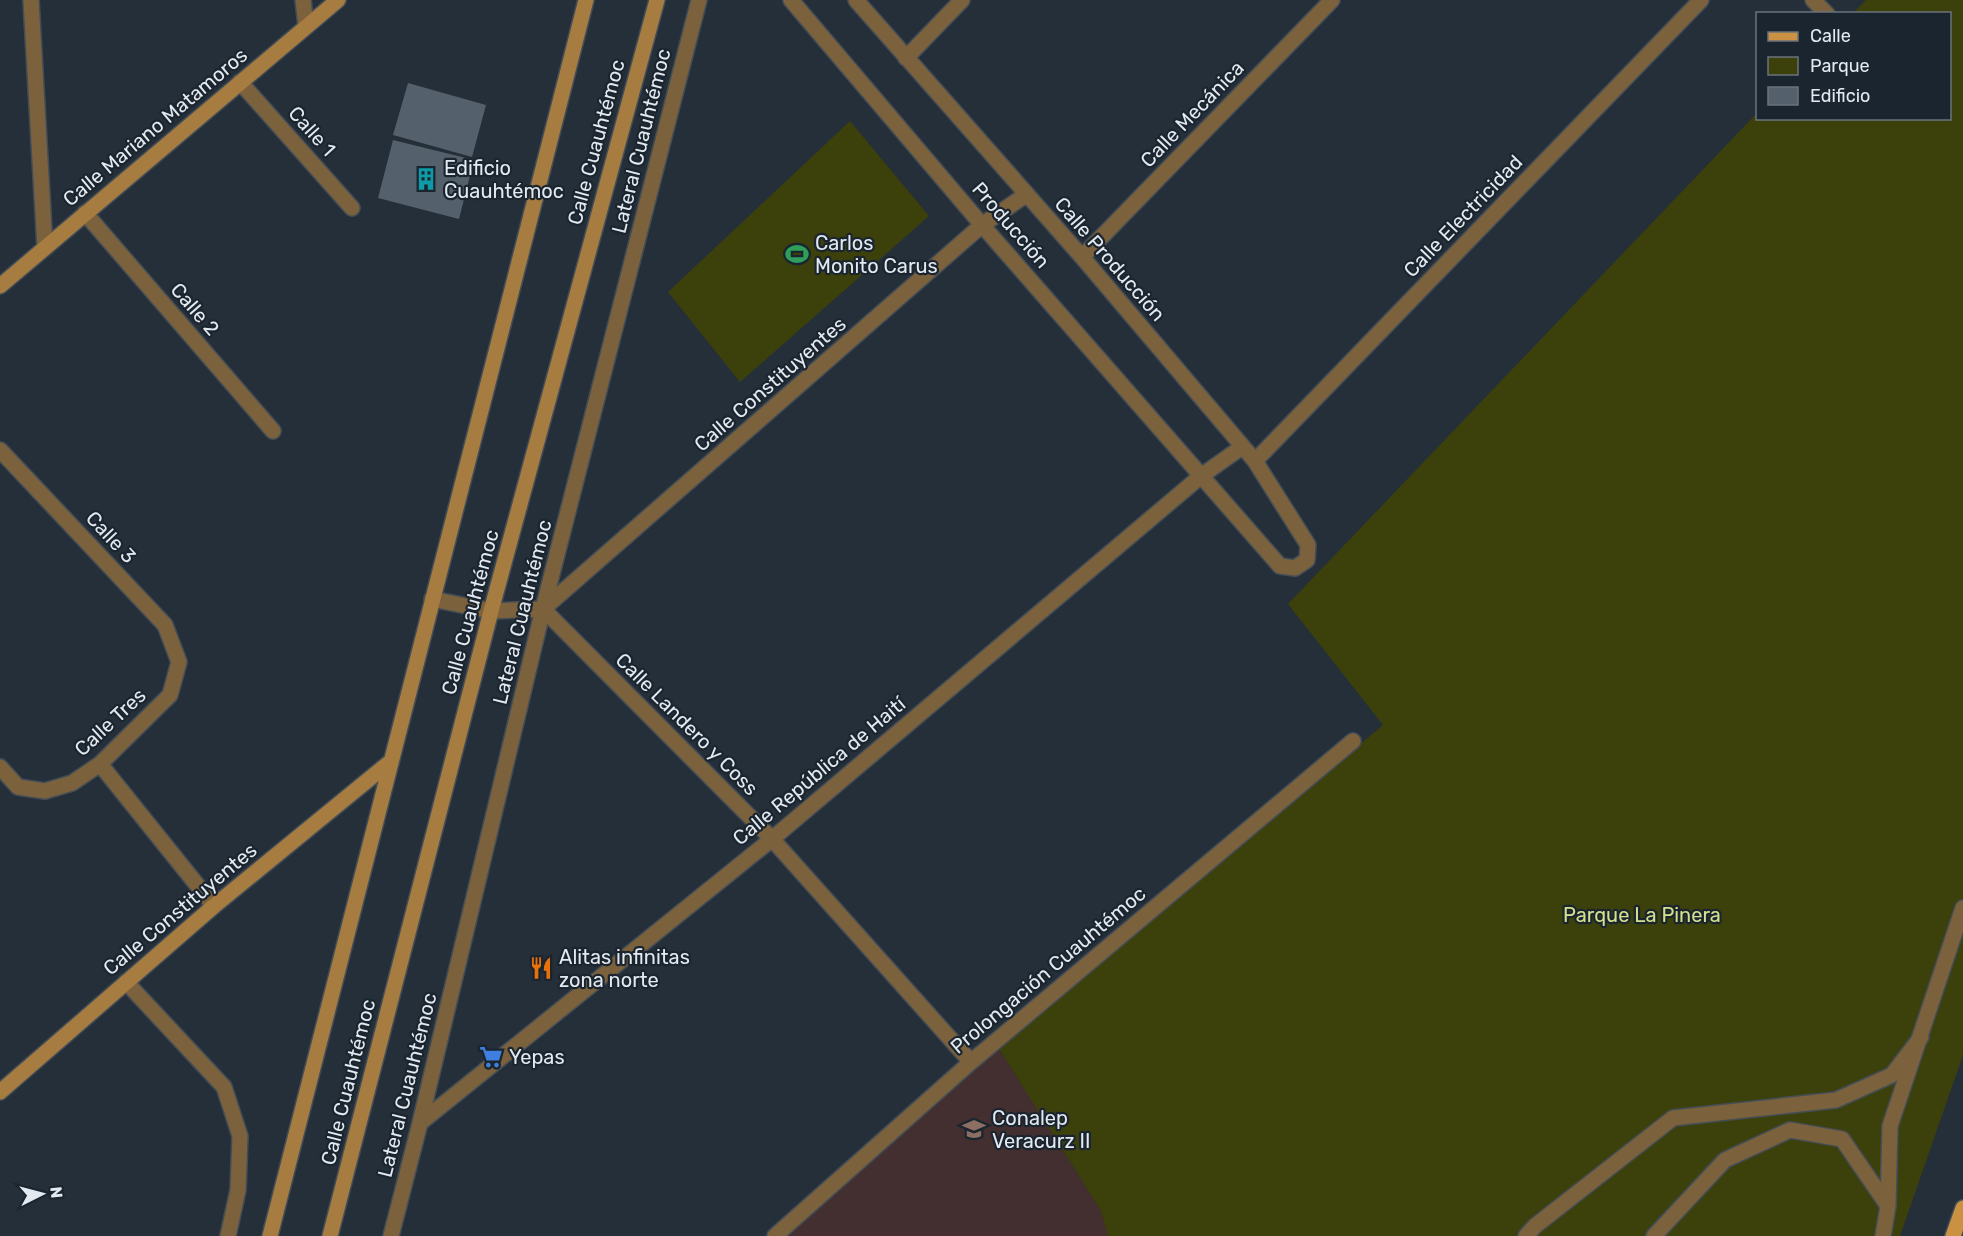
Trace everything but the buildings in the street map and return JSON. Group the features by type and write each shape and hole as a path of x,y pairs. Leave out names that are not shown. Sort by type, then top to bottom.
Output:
{"main road":[{"name":"Calle Mariano Matamoros","path":"0,286 338,0"},
{"name":"Calle Cuauhtémoc","path":"270,1236 586,0"},
{"name":"Calle Cuauhtémoc","path":"330,1236 491,611 657,0"},
{"name":"Calle Constituyentes","path":"0,1092 214,906 390,762"},
{"path":"1953,1236 1963,1208"}],"street":[{"path":"31,0 45,248"},
{"path":"303,0 306,26"},
{"name":"Lateral Cuauhtémoc","path":"391,1236 543,609 699,0"},
{"name":"Producción","path":"791,0 982,225 1280,566 1295,568 1307,560"},
{"name":"Calle Producción","path":"856,0 1082,257 1255,461 1308,545 1307,560"},
{"path":"906,58 962,0"},
{"name":"Calle Mecánica","path":"1082,257 1332,0"},
{"name":"Calle Electricidad","path":"1255,461 1701,0"},
{"path":"1813,0 1825,12"},
{"name":"Calle 1","path":"240,82 352,208"},
{"name":"Calle Constituyentes","path":"543,609 982,225 1027,194"},
{"name":"Calle 2","path":"85,213 273,431"},
{"name":"Calle República de Haití","path":"420,1123 772,839 1201,476 1242,447"},
{"name":"Calle 3","path":"0,450 165,625 179,662"},
{"path":"432,599 491,611 543,609"},
{"name":"Calle Landero y Coss","path":"543,609 772,839 971,1062"},
{"name":"Calle Tres","path":"0,767 18,787 45,791 72,783 100,764 170,695 179,662"},
{"name":"Prolongación Cuauhtémoc","path":"775,1236 971,1062 1353,741"},
{"path":"100,764 214,906"},
{"path":"1883,1236 1888,1206 1890,1126 1963,909"},
{"path":"126,982 224,1087 240,1136 238,1190 228,1236"},
{"path":"1526,1236 1673,1118 1836,1100 1892,1075 1921,1037"},
{"path":"1654,1236 1725,1160 1790,1130 1842,1139 1888,1206"}],"shaded area":[{"name":"Conalep Veracurz II","path":"998,1047 1101,1211 1108,1236 768,1236"}],"green space":[{"name":"Parque La Pinera","path":"1866,0 1963,0 1963,1055 1900,1236 1108,1236 1101,1211 998,1047 1383,725 1288,604 1756,114 1756,120 1951,120 1951,12 1854,12"},
{"name":"Carlos Monito Carus","path":"850,121 929,216 740,382 668,292"}],"place":[{"name":"Edificio Cuauhtémoc","path":"426,179"},
{"name":"Carlos Monito Carus","path":"797,254"},
{"name":"Alitas infinitas zona norte","path":"541,968"},
{"name":"Yepas","path":"491,1057"},
{"name":"Conalep Veracurz II","path":"974,1129"}]}
